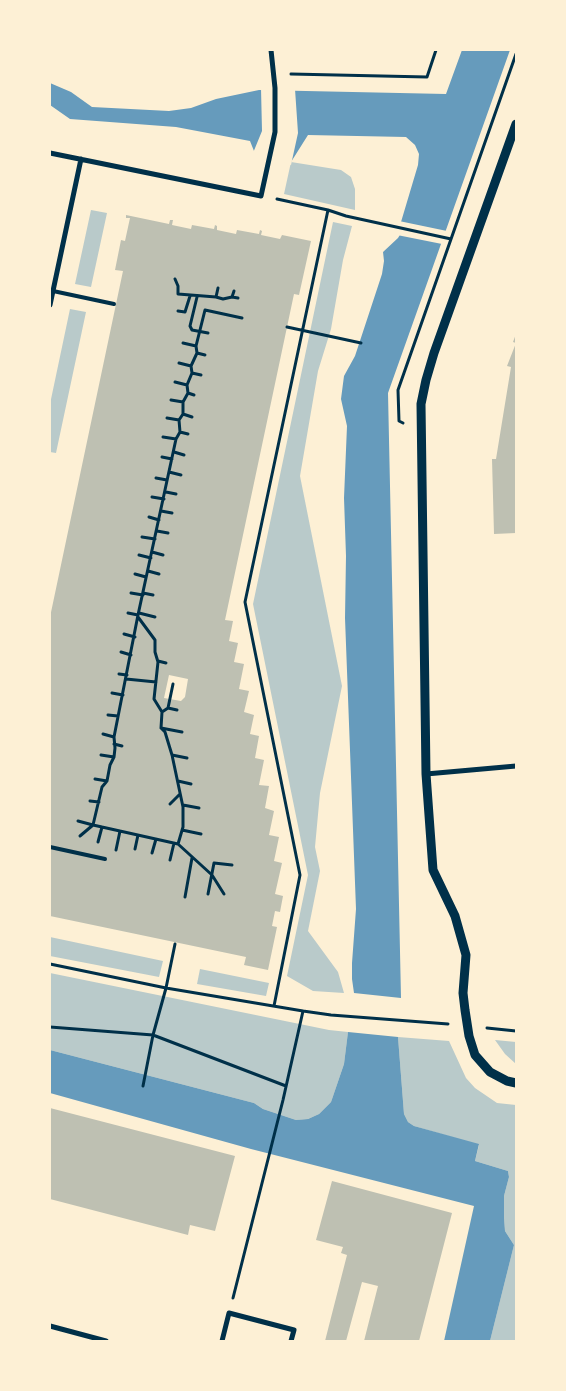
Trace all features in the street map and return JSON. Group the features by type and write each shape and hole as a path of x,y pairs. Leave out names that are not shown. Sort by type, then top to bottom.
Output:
{"street":[{"path":"50,153 261,196 275,132 275,88 271,50"},
{"path":"516,124 434,353 421,404 426,774 433,870 455,916 466,955 463,993 469,1036 475,1055 490,1072 506,1081 516,1083"},
{"path":"50,305 81,159"},
{"path":"426,774 516,766"},
{"path":"222,1341 229,1313 294,1330 292,1341"},
{"path":"50,1326 106,1341"}],"lane":[{"path":"53,291 114,304"},
{"path":"50,847 105,859"}],"path":[{"path":"272,73 426,77 436,50"},
{"path":"261,196 451,239 516,54"},
{"path":"274,1006 300,876 245,602 328,210"},
{"path":"175,279 178,286 178,294 223,299 238,298"},
{"path":"216,297 218,288"},
{"path":"232,297 234,291"},
{"path":"178,311 186,312 190,296"},
{"path":"197,297 190,326 192,330 208,333"},
{"path":"73,835 81,836 93,825 102,787 107,781 110,765 114,757 114,737 154,539 166,492 176,439 180,432 179,420 183,414 183,402 188,393 187,385 192,373 191,366 197,353 196,346 205,310 242,318"},
{"path":"287,327 361,343"},
{"path":"183,343 196,346"},
{"path":"197,353 205,355"},
{"path":"179,363 191,366"},
{"path":"192,373 201,375"},
{"path":"175,382 187,385"},
{"path":"188,393 194,394"},
{"path":"171,400 183,402"},
{"path":"183,414 192,417"},
{"path":"167,418 179,420"},
{"path":"180,432 188,434"},
{"path":"163,437 176,439"},
{"path":"174,452 184,455"},
{"path":"162,457 172,459"},
{"path":"169,472 181,475"},
{"path":"156,478 167,480"},
{"path":"166,492 176,494"},
{"path":"152,497 164,499"},
{"path":"161,511 172,514"},
{"path":"149,517 159,520"},
{"path":"157,531 168,533"},
{"path":"142,537 154,539"},
{"path":"152,552 163,555"},
{"path":"139,555 151,558"},
{"path":"148,571 159,574"},
{"path":"135,574 147,577"},
{"path":"131,593 152,595"},
{"path":"128,613 155,617"},
{"path":"139,615 155,640 155,652 158,661 154,699 162,712 161,728 165,732 172,755 183,805 182,830 170,860"},
{"path":"124,634 135,637"},
{"path":"154,638 161,639"},
{"path":"121,652 131,654"},
{"path":"158,661 166,663"},
{"path":"119,674 156,682"},
{"path":"162,712 168,708 173,684"},
{"path":"112,693 123,695"},
{"path":"168,708 177,710"},
{"path":"108,714 118,716"},
{"path":"161,728 182,732"},
{"path":"104,734 114,737"},
{"path":"114,744 122,746"},
{"path":"101,755 114,757"},
{"path":"172,755 187,758"},
{"path":"95,779 107,781"},
{"path":"178,780 191,784"},
{"path":"170,804 180,794"},
{"path":"90,801 98,802"},
{"path":"183,805 199,808"},
{"path":"78,821 176,843 212,875 224,894"},
{"path":"98,842 102,826"},
{"path":"182,830 201,834"},
{"path":"116,850 120,831"},
{"path":"135,850 138,835"},
{"path":"152,853 156,839"},
{"path":"185,897 192,858"},
{"path":"208,894 214,863 232,865"},
{"path":"143,1086 175,944"},
{"path":"50,964 166,988 303,1011 516,1031"},
{"path":"229,1313 283,1100 303,1011"},
{"path":"50,1027 153,1035 286,1086"}],"shaded area":[{"path":"291,162 341,170 351,177 355,189 355,210 284,194"},
{"path":"91,210 107,213 91,287 75,284"},
{"path":"333,222 352,226 343,260 331,329 318,371 300,476 342,686 320,793 315,847 320,871 308,931 338,972 344,993 313,991 287,976 308,875 253,604"},
{"path":"70,309 86,312 56,453 50,452 50,404"},
{"path":"50,937 163,961 159,977 50,956"},
{"path":"200,969 269,983 266,996 197,984"},
{"path":"50,973 329,1030 348,1032 344,1064 331,1102 319,1114 308,1119 296,1120 263,1109 254,1103 50,1050"},
{"path":"398,1037 449,1041 466,1078 475,1088 497,1103 516,1105 516,1341 490,1341 514,1245 505,1231 504,1196 509,1177 508,1171 475,1161 479,1145 414,1126 408,1122 404,1114"},
{"path":"495,1040 516,1042 516,1064 505,1054"}],"water":[{"path":"462,50 510,50 388,393 401,998 354,993 352,979 356,909 345,618 346,556 344,498 347,426 341,399 344,376 355,356 382,274 383,252 401,233 401,222 418,165 419,154 415,145 406,137 308,135 291,162 254,151 250,141 176,127 70,119 50,105 50,83 71,92 92,107 169,111 191,108 216,99 259,90 446,94"},
{"path":"348,1032 398,1037 404,1114 408,1122 414,1126 479,1144 475,1161 508,1171 509,1177 504,1196 505,1231 514,1245 490,1341 444,1341 474,1206 251,1149 50,1093 50,1050 254,1103 263,1109 296,1120 308,1119 319,1114 331,1102 344,1064"}],"pier":[{"path":"261,88 295,89 298,133 291,165 253,153 262,131"},
{"path":"399,221 447,231 442,244 397,235 400,227"}],"building":[{"path":"126,215 169,224 170,220 173,220 172,225 191,229 192,225 214,229 215,225 217,230 236,234 237,230 259,234 260,230 262,231 261,235 280,239 282,235 311,241 299,295 294,294 225,620 233,621 229,641 238,643 234,662 244,664 239,689 249,691 244,712 254,715 250,734 259,736 255,758 264,760 259,785 269,786 265,808 274,811 269,835 279,837 274,861 282,863 275,894 283,896 280,912 275,911 272,926 277,927 268,970 244,965 246,957 50,916 50,617 123,271 115,270 121,240 125,241 130,218 126,218","holes":["169,675 188,679 185,697 181,701 164,698"]},
{"path":"516,343 516,533 494,534 492,459 496,459 511,367 507,366"},
{"path":"50,1108 235,1156 215,1231 190,1225 188,1235 50,1199"},
{"path":"332,1181 452,1213 419,1341 364,1341 378,1286 362,1282 346,1341 325,1341 347,1255 341,1253 343,1247 316,1240"}]}
